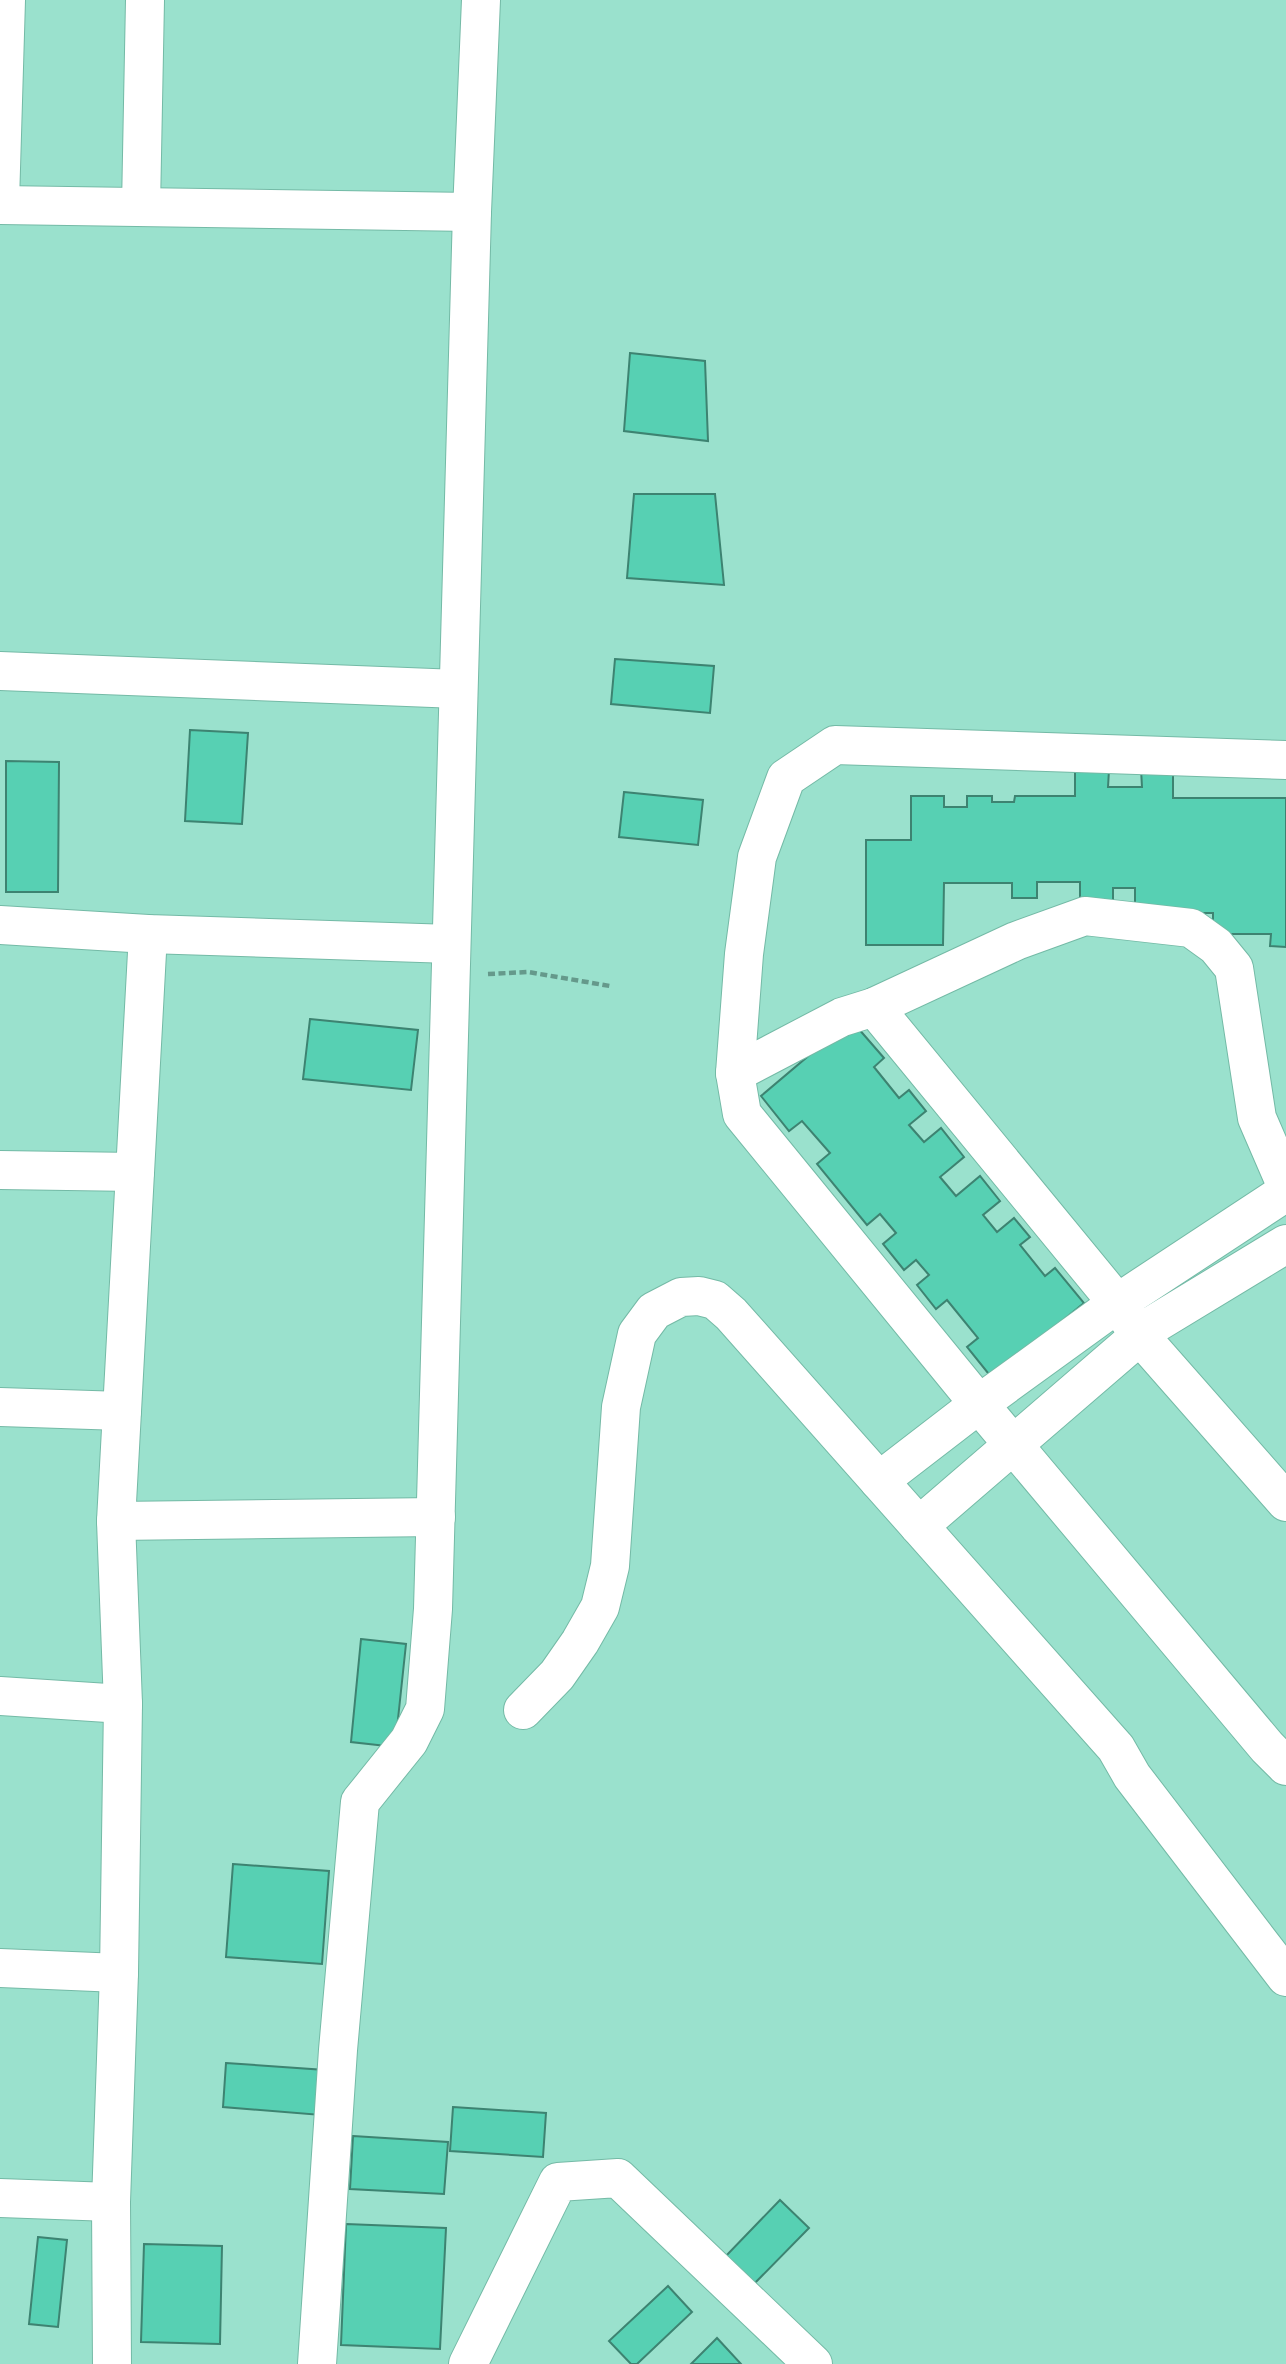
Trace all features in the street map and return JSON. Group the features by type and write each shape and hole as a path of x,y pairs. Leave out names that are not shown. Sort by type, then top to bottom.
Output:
{"street":[{"path":"6,0 0,204 471,212"},
{"path":"141,207 145,0"},
{"path":"317,2364 338,2050 360,1802 409,1741 425,1709 433,1609 452,988 471,212 481,0"},
{"path":"0,671 458,689"},
{"path":"1280,1748 979,1404 741,1114 735,1073 744,954 757,858 786,778 835,745 1286,760"},
{"path":"735,1073 842,1017 874,1007 1016,941 1085,916 1191,928 1216,946 1234,968 1257,1118 1286,1185"},
{"path":"0,925 148,934 451,944"},
{"path":"112,2364 111,2202 119,1973 123,1704 116,1521 148,934"},
{"path":"874,1007 1118,1304 1140,1335 1286,1502"},
{"path":"0,1170 135,1171"},
{"path":"879,1481 979,1404 1118,1304 1286,1192"},
{"path":"919,1526 1151,1326 1286,1244"},
{"path":"523,1710 557,1675 600,1606 610,1566 621,1406 637,1334 654,1311 681,1297 699,1296 715,1300 732,1314 1116,1748 1132,1776 1286,1977"},
{"path":"0,1407 122,1411"},
{"path":"116,1521 436,1517"},
{"path":"0,1696 123,1704"},
{"path":"0,1968 119,1973"},
{"path":"468,2364 558,2182 618,2178 813,2364"},
{"path":"0,2198 111,2202"}],"path":[{"path":"452,988 490,973 528,972 610,986"}],"building":[{"path":"630,353 705,361 708,441 624,431"},
{"path":"634,494 715,494 724,585 627,578"},
{"path":"615,659 714,666 710,713 611,704"},
{"path":"190,730 248,733 242,824 185,821"},
{"path":"6,761 59,762 58,892 6,892"},
{"path":"1141,769 1173,769 1173,798 1286,798 1286,947 1270,946 1271,934 1213,934 1213,913 1135,913 1135,888 1113,888 1113,912 1093,898 1080,898 1080,882 1037,882 1037,898 1012,898 1012,883 944,883 943,945 866,945 866,840 911,840 911,796 944,796 944,807 967,807 967,796 992,796 992,802 1014,802 1015,796 1075,796 1075,770 1109,770 1108,787 1142,787"},
{"path":"624,792 703,800 698,845 619,837"},
{"path":"310,1019 418,1030 411,1090 303,1079"},
{"path":"851,1020 884,1058 874,1067 899,1098 909,1090 926,1111 909,1125 924,1142 941,1128 964,1157 940,1177 956,1196 980,1176 1000,1201 983,1215 997,1232 1014,1218 1030,1237 1020,1245 1045,1276 1055,1268 1084,1303 992,1378 967,1347 978,1338 947,1300 936,1309 917,1285 929,1275 916,1260 904,1270 883,1244 896,1233 880,1214 867,1225 817,1164 830,1153 802,1121 789,1131 761,1096"},
{"path":"361,1639 406,1644 395,1747 351,1742"},
{"path":"233,1864 329,1871 322,1964 226,1957"},
{"path":"226,2063 325,2070 321,2115 223,2107"},
{"path":"453,2107 546,2113 543,2157 450,2151"},
{"path":"353,2136 448,2142 444,2194 350,2189"},
{"path":"780,2200 809,2228 751,2287 723,2259"},
{"path":"346,2224 446,2228 440,2349 341,2345"},
{"path":"38,2237 67,2240 58,2327 29,2324"},
{"path":"144,2244 222,2246 220,2344 141,2342"},
{"path":"668,2286 692,2312 637,2364 631,2364 609,2341"},
{"path":"717,2338 741,2364 691,2364"}]}
